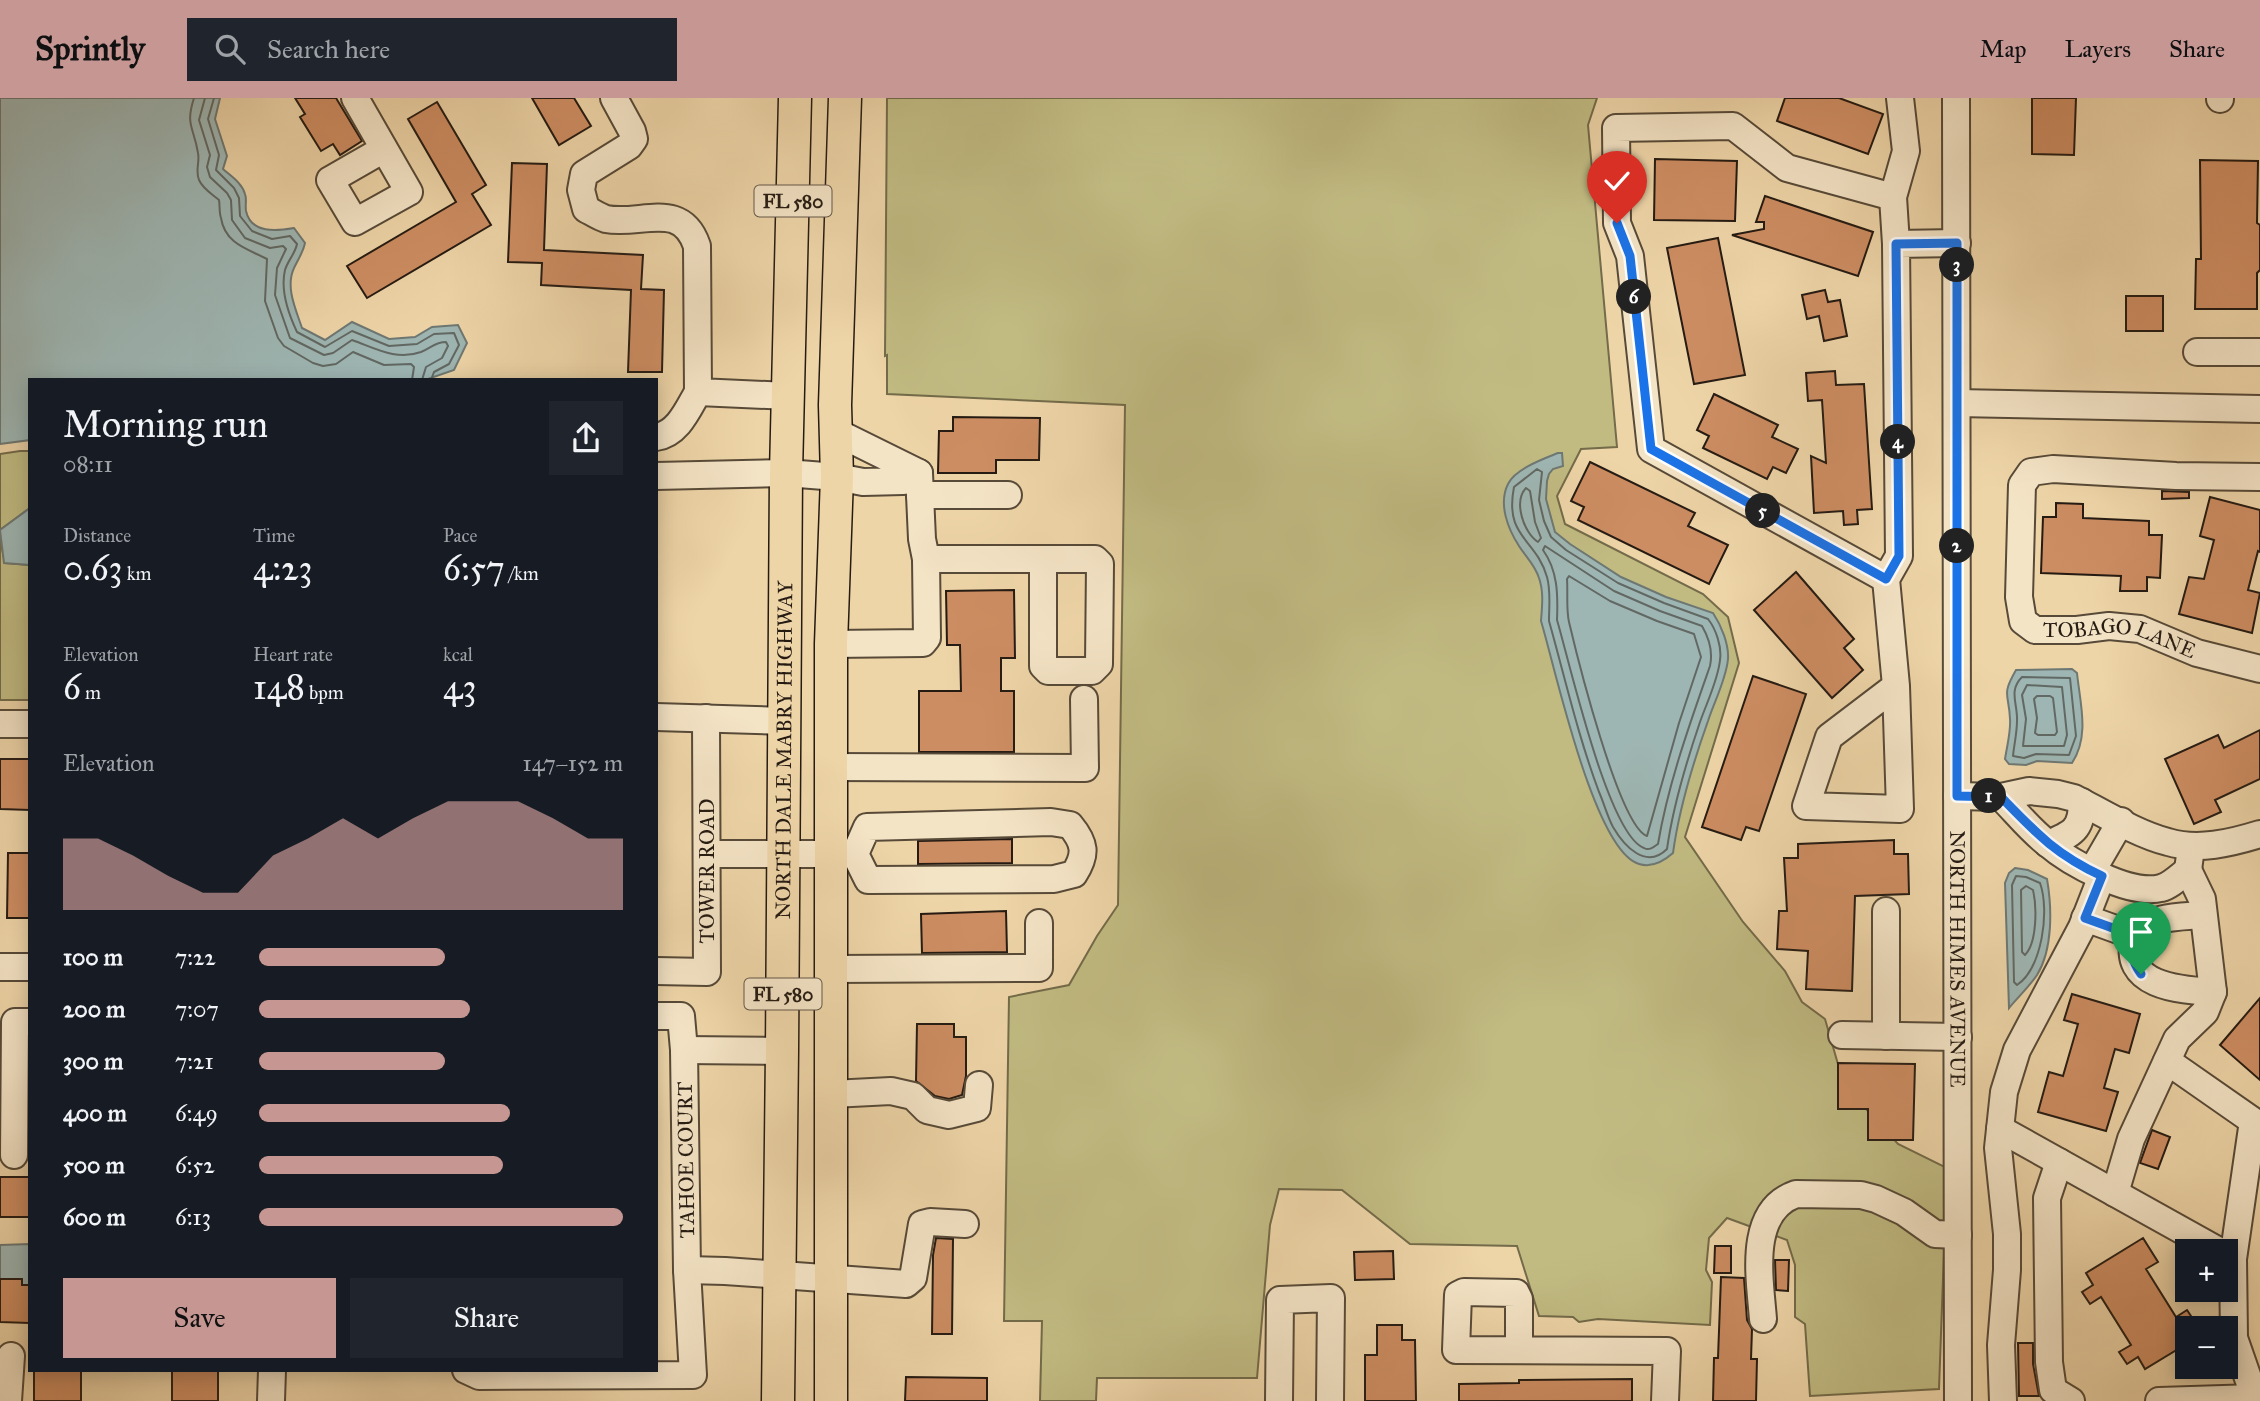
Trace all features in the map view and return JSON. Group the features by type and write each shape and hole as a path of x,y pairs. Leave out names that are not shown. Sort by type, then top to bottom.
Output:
{"main road":[{"name":"NORTH DALE MABRY HIGHWAY","path":"778,1401 786,473 795,98"},
{"name":"FL 580","path":"831,1401 832,969 843,854 831,767 831,645 845,98"}],"street":[{"path":"614,98 634,139 629,146 584,174 581,190 586,209 605,219 669,218 683,223 692,232 697,246 698,392 680,423 658,437"},
{"path":"1896,686 1829,737 1806,806 1900,809 1896,686 1886,579 1899,556 1896,244 1893,197 1906,150 1900,98"},
{"name":"NORTH HIMES AVENUE","path":"1956,98 1958,1401"},
{"path":"359,99 384,149"},
{"path":"1886,579 1651,449 1630,256 1617,223 1616,128 1734,126 1787,168 1893,197"},
{"path":"1896,244 1957,243"},
{"path":"2197,352 2260,352"},
{"path":"698,392 788,396"},
{"path":"1957,403 2260,409"},
{"path":"831,645 923,643 927,638 926,559 922,540 920,484 836,418"},
{"name":"TOBAGO LANE","path":"2260,477 2176,476 2053,469 2031,472 2022,485 2019,597 2023,621 2035,630 2077,630 2109,626 2140,629 2197,653 2260,669"},
{"path":"658,477 786,473 863,482 903,481 1008,495"},
{"path":"926,559 1043,560"},
{"path":"831,767 1085,768 1084,699"},
{"path":"658,717 785,721"},
{"name":"TOWER ROAD","path":"658,971 708,972 706,718"},
{"path":"0,724 28,724"},
{"path":"1957,796 2001,797 2029,791 2058,794 2082,802 2168,842 2189,858 2202,899 2213,992 2205,1012 2178,1039 2167,1061 2131,1139 2115,1193"},
{"path":"2001,797 2048,845 2073,862 2126,887 2161,888 2189,858 2260,834"},
{"path":"2048,845 2065,837 2078,826 2081,821 2082,802"},
{"path":"2003,1401 2001,1345 2007,1234 1998,1148 2004,1093 2017,1050 2085,918 2097,873 2121,821"},
{"path":"707,854 843,854 868,880 1054,879 1074,874 1083,860 1082,838 1070,825 1051,822 867,827 843,854"},
{"path":"1886,911 1886,1036"},
{"path":"2203,915 2159,919 2144,925 2135,936 2131,949 2133,963 2141,974 2175,990 2213,992"},
{"path":"2085,918 2135,936"},
{"path":"832,969 1039,968 1039,923"},
{"path":"0,967 28,967"},
{"name":"TAHOE COURT","path":"470,1372 479,1376 693,1376 687,1270 684,1050 681,1016 658,1016"},
{"path":"13,1154 23,1022"},
{"path":"1842,1035 1958,1037"},
{"path":"684,1050 782,1051"},
{"path":"2167,1061 2253,1121 2229,1239"},
{"path":"832,1094 891,1091 914,1096 927,1110 948,1115 977,1108 979,1085"},
{"path":"2000,1129 2197,1239"},
{"path":"2059,1162 2047,1198 2049,1362 2053,1390 2071,1401"},
{"path":"1762,1319 1760,1247 1774,1208 1790,1196 1861,1195 1893,1206 1935,1234 1958,1235"},
{"path":"687,1270 906,1284 913,1278 922,1224 965,1224"},
{"path":"1520,1350 1520,1299 1516,1293 1464,1292 1458,1295 1456,1350 1667,1351 1665,1401"},
{"path":"1279,1401 1280,1300 1331,1298 1330,1401"},
{"path":"2159,1401 2255,1399 2234,1338 2231,1302"},
{"path":"8,1401 11,1356"},
{"path":"271,1401 272,1372"}],"shaded area":[{"path":"887,98 1597,98 1588,125 1617,447 1581,449 1557,496 1565,524 1703,594 1728,617 1739,663 1685,837 1743,922 1785,971 1802,1002 1825,1019 1844,1085 1898,1144 1947,1168 1939,1389 1810,1396 1805,1324 1795,1317 1795,1265 1787,1240 1727,1218 1709,1238 1706,1270 1712,1282 1710,1325 1598,1319 1579,1322 1573,1317 1539,1316 1517,1246 1410,1244 1342,1190 1279,1189 1270,1225 1257,1378 1097,1378 1096,1401 1040,1401 1042,1321 1004,1321 1009,997 1069,985 1118,905 1125,405 887,394"},
{"path":"28,451 28,509 0,530 0,454"},
{"path":"0,539 5,563 28,565 28,700 0,700"}],"water":[{"path":"0,98 220,98 215,119 227,156 223,169 244,190 249,218 253,224 265,229 294,228 305,243 294,268 291,283 292,298 302,328 325,340 352,322 389,339 415,337 432,327 458,325 467,343 454,370 431,378 28,378 28,440 0,444"},
{"path":"1562,453 1563,466 1553,469 1549,474 1546,499 1555,532 1621,577 1666,597 1713,613 1726,641 1728,659 1725,675 1692,770 1673,853 1653,864 1639,864 1622,852 1592,794 1566,715 1541,621 1541,583 1533,565 1515,539 1504,508 1505,492 1512,479 1530,465"},
{"path":"28,509 28,565 4,563 0,530"},
{"path":"2072,669 2077,673 2082,731 2078,753 2072,763 2037,761 2026,765 2009,764 2005,759 2010,724 2007,690 2016,670"},
{"path":"2015,868 2028,870 2047,879 2050,928 2046,953 2037,975 2009,1008 2005,883 2009,873"},
{"path":"28,1244 28,1287 0,1288 0,1245"}],"building":[{"path":"295,98 336,98 362,141 340,155 333,144 321,151 300,117 305,114"},
{"path":"532,98 574,98 591,126 559,145"},
{"path":"1785,98 1839,98 1883,114 1868,154 1777,121"},
{"path":"2032,98 2076,98 2074,155 2032,154"},
{"path":"437,102 486,185 472,194 491,225 367,298 347,266 456,202 408,119"},
{"path":"1655,159 1737,161 1735,221 1654,220"},
{"path":"2200,160 2258,161 2257,223 2260,225 2260,270 2257,273 2257,309 2195,309 2196,259 2201,259"},
{"path":"512,163 547,164 544,250 643,255 641,289 664,290 662,372 628,372 631,290 541,285 542,263 508,262"},
{"path":"1765,196 1873,232 1858,276 1732,235 1764,229 1764,222 1756,222"},
{"path":"1718,238 1745,375 1694,384 1667,248"},
{"path":"1825,290 1828,302 1840,300 1847,336 1824,341 1819,316 1807,319 1802,295"},
{"path":"2126,296 2163,296 2163,331 2126,331"},
{"path":"1835,371 1836,385 1864,384 1872,509 1857,510 1858,524 1844,525 1843,511 1814,513 1811,456 1826,463 1822,400 1808,401 1806,373"},
{"path":"1714,394 1778,425 1772,437 1798,449 1786,473 1773,467 1767,479 1703,448 1709,436 1697,430"},
{"path":"953,417 1040,418 1039,460 996,460 996,473 938,473 939,431 953,431"},
{"path":"1590,462 1695,513 1688,526 1728,545 1709,584 1578,520 1584,507 1571,501"},
{"path":"2162,491 2189,492 2189,498 2162,499"},
{"path":"2210,497 2260,510 2260,552 2258,551 2248,590 2260,593 2252,633 2179,614 2189,577 2204,579 2214,540 2200,536"},
{"path":"2056,503 2083,504 2083,518 2149,521 2149,535 2162,535 2160,578 2147,577 2147,591 2120,591 2121,576 2041,573 2043,517 2056,517"},
{"path":"1796,572 1854,639 1844,648 1863,670 1832,698 1754,610"},
{"path":"1014,590 1015,658 1001,658 1001,691 1014,691 1014,752 919,752 919,691 961,691 960,645 947,645 946,591"},
{"path":"1753,676 1806,694 1759,831 1746,827 1741,840 1702,827"},
{"path":"2260,730 2260,779 2215,800 2221,812 2194,824 2165,759 2218,735 2224,748"},
{"path":"0,759 28,759 28,810 0,809"},
{"path":"1012,839 1012,863 918,864 918,841"},
{"path":"1894,840 1894,854 1908,854 1909,894 1855,896 1852,991 1806,989 1808,951 1777,949 1779,911 1787,911 1784,858 1798,858 1798,844"},
{"path":"8,853 28,853 28,918 7,918"},
{"path":"1006,911 1007,952 922,953 921,914"},
{"path":"2072,994 2140,1014 2129,1053 2115,1049 2104,1088 2118,1092 2106,1131 2038,1112 2049,1072 2063,1076 2078,1024 2064,1020"},
{"path":"2260,998 2260,1080 2220,1045"},
{"path":"917,1024 954,1024 954,1037 966,1037 966,1076 962,1095 949,1099 935,1096 916,1081"},
{"path":"1838,1063 1915,1064 1913,1140 1868,1140 1868,1109 1838,1109"},
{"path":"2152,1130 2170,1137 2158,1169 2140,1163"},
{"path":"0,1177 28,1177 28,1217 0,1217"},
{"path":"936,1238 953,1239 952,1334 932,1334 933,1255"},
{"path":"2143,1238 2158,1262 2146,1269 2175,1316 2175,1351 2145,1369 2138,1357 2127,1364 2119,1352 2131,1345 2101,1297 2090,1304 2082,1292 2093,1285 2086,1273"},
{"path":"1715,1246 1731,1246 1731,1273 1714,1273"},
{"path":"1393,1251 1394,1279 1355,1280 1354,1252"},
{"path":"1775,1260 1789,1260 1788,1291 1776,1290"},
{"path":"1721,1277 1744,1278 1747,1320 1752,1329 1751,1359 1757,1359 1756,1401 1713,1401 1714,1358 1718,1358"},
{"path":"0,1279 22,1279 22,1285 28,1285 28,1323 0,1322"},
{"path":"2187,1310 2191,1316 2178,1316"},
{"path":"1377,1325 1402,1325 1402,1340 1415,1340 1416,1401 1365,1401 1365,1355 1377,1355"},
{"path":"2018,1343 2033,1343 2033,1364 2039,1396 2019,1396"},
{"path":"34,1372 81,1372 81,1401 34,1401"},
{"path":"172,1372 218,1372 218,1401 172,1401"},
{"path":"906,1377 987,1378 987,1401 905,1401"},
{"path":"1632,1379 1632,1401 1459,1401 1459,1384 1519,1383 1519,1380"}],"route":[{"path":"1617,223 1630,256 1651,449 1886,579 1899,556 1896,244 1957,243 1957,796 2001,797 2048,845 2073,862 2102,876 2085,918 2135,936 2131,949 2133,963 2141,974"}]}
